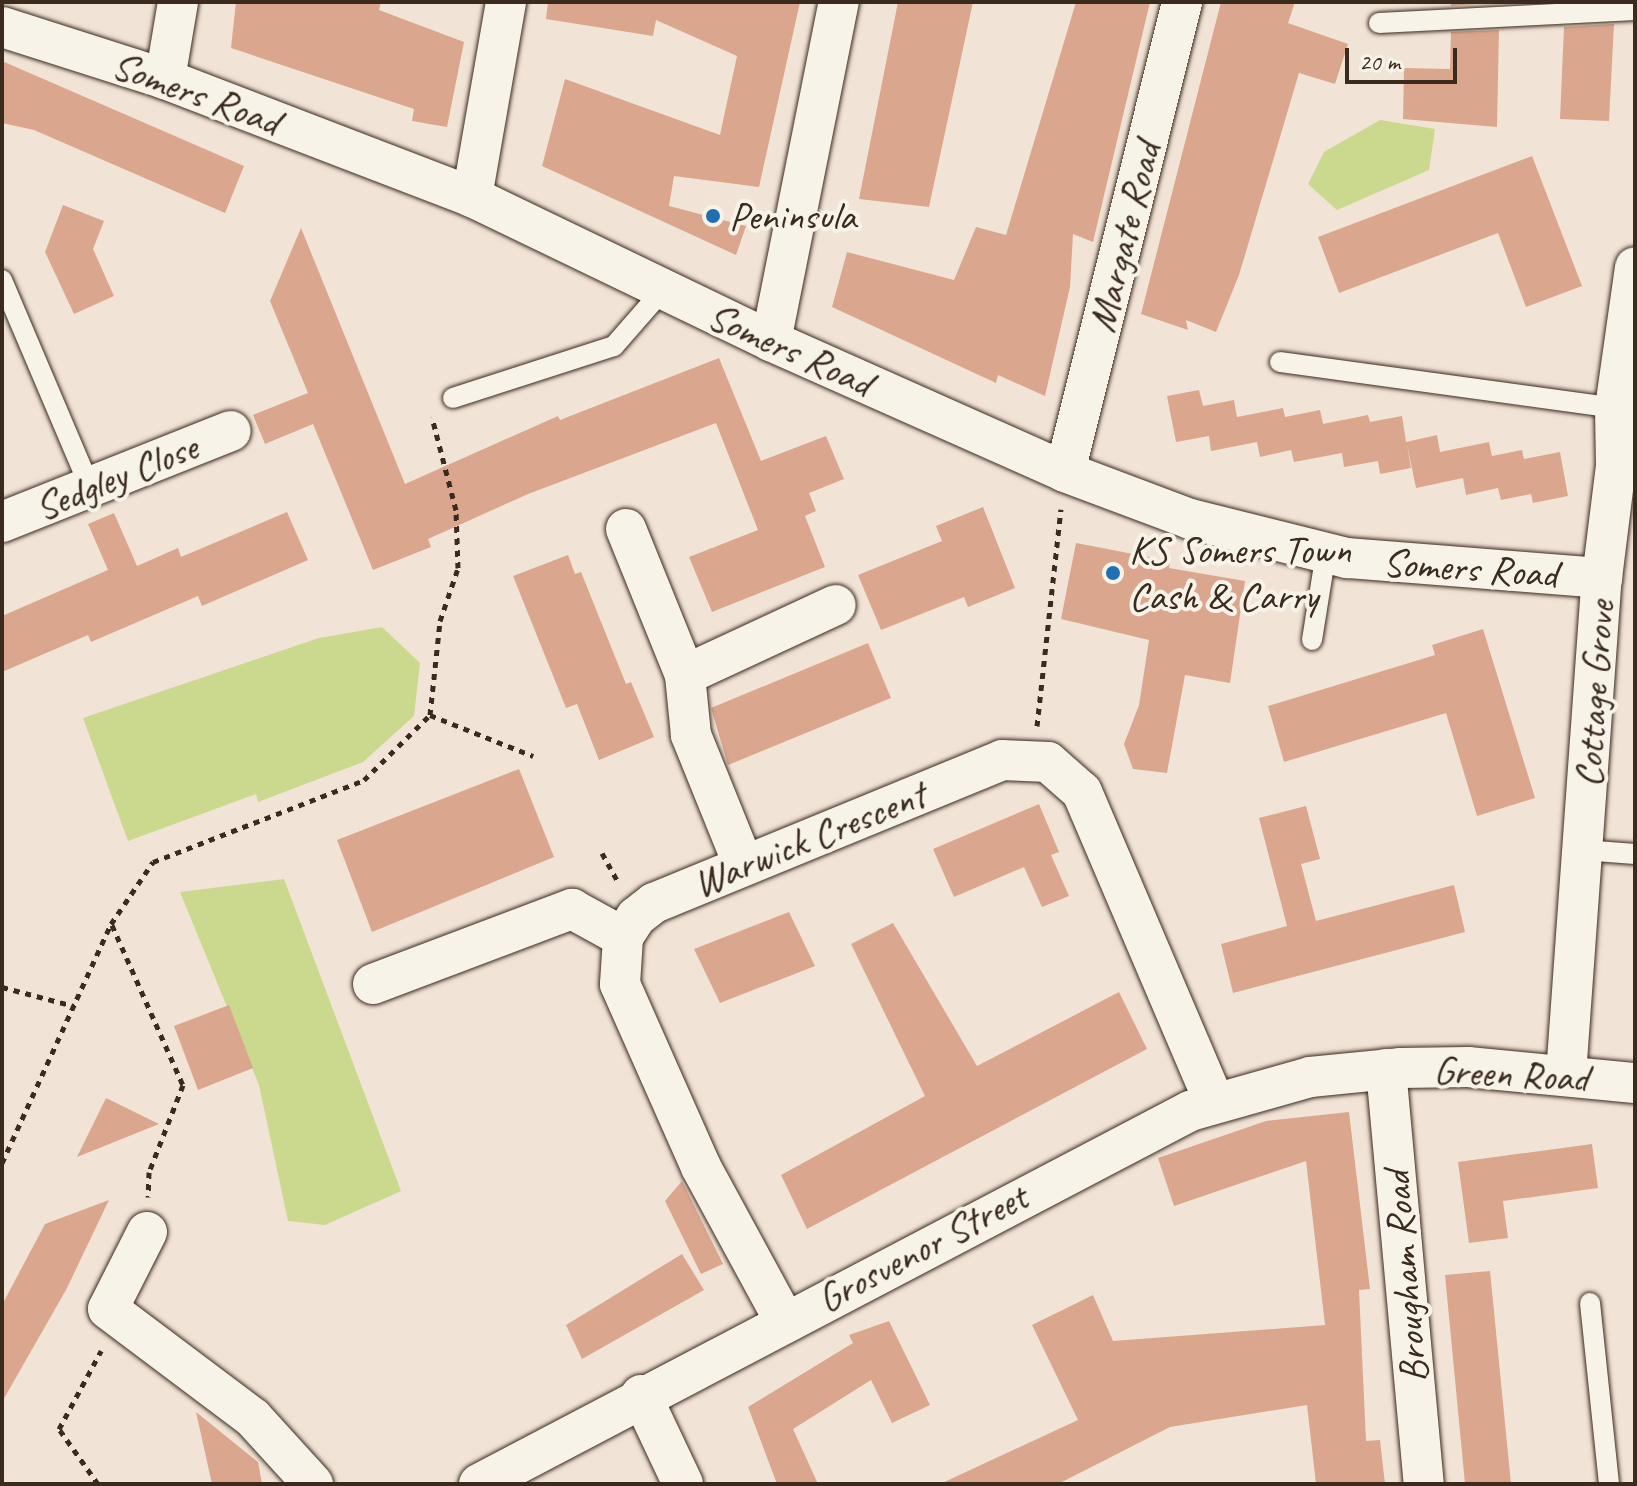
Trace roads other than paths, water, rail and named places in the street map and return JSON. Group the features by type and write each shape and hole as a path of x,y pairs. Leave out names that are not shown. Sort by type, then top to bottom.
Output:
{"street":[{"path":"165,79 178,2"},
{"path":"472,197 506,2"},
{"path":"771,341 839,2"},
{"name":"Margate Road","path":"1065,472 1182,2"},
{"name":"Somers Road","path":"2,27 165,79 472,197 771,341 1065,472 1190,519 1326,553 1602,578"},
{"name":"Cottage Grove","path":"1566,1075 1602,578 1624,496 1615,408 1635,267"},
{"name":"Sedgley Close","path":"2,522 231,431"},
{"path":"626,529 685,675 691,735 744,866"},
{"path":"685,675 836,605"},
{"name":"Warwick Crescent","path":"623,937 654,903 1002,760 1034,758 1060,769 1082,792 1214,1102"},
{"path":"373,984 572,909 623,937 618,953 620,984 701,1167 784,1320"},
{"name":"Green Road","path":"1386,1069 1468,1067 1635,1083"},
{"name":"Grosvenor Street","path":"479,1484 641,1395 1138,1134 1214,1102 1310,1077 1386,1069"},
{"name":"Brougham Road","path":"1386,1069 1424,1484"},
{"path":"147,1232 108,1309 253,1418 313,1484"},
{"path":"641,1395 683,1484"}],"lane":[{"path":"1379,23 1635,10"},
{"path":"2,280 90,487"},
{"path":"453,398 614,346 662,291"},
{"path":"1280,362 1615,408"},
{"path":"1312,640 1326,553"},
{"path":"1583,850 1635,854"},
{"path":"1590,1303 1609,1484"}],"place":[{"name":"Peninsula","path":"713,216"},
{"name":"KS Somers Town Cash & Carry","path":"1113,573"}]}
